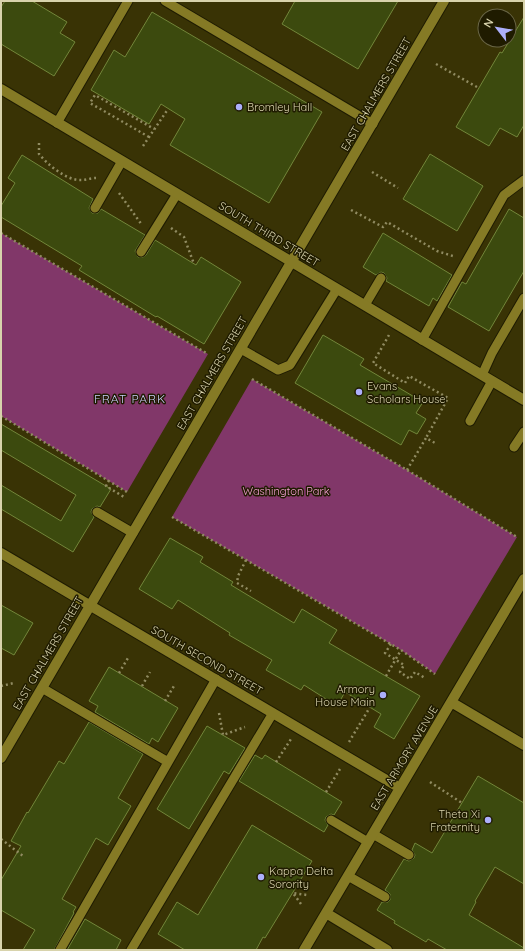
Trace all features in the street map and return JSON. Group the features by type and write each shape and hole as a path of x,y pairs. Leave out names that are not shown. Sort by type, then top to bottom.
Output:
{"street":[{"name":"EAST CHALMERS STREET","path":"1,758 444,1"},
{"name":"SOUTH THIRD STREET","path":"1,89 524,400"},
{"name":"SOUTH SECOND STREET","path":"1,553 400,788"},
{"name":"EAST ARMORY AVENUE","path":"304,950 524,579"},
{"path":"451,702 524,745"},
{"path":"326,913 387,950"}],"lane":[{"path":"57,123 128,1"},
{"path":"165,1 373,124"},
{"path":"95,208 122,161"},
{"path":"422,340 504,195 524,180"},
{"path":"141,252 177,194"},
{"path":"364,305 381,278"},
{"path":"241,349 278,370 290,365 337,289"},
{"path":"482,375 492,353 524,298"},
{"path":"470,421 492,381"},
{"path":"514,447 524,432"},
{"path":"97,512 133,533"},
{"path":"60,950 216,679"},
{"path":"42,688 168,762"},
{"path":"131,950 273,712"},
{"path":"331,820 409,855"},
{"path":"348,876 385,897"}],"path":[{"path":"436,64 477,87"},
{"path":"149,137 90,103 95,95 154,129"},
{"path":"143,146 168,109"},
{"path":"39,143 39,154 47,164 69,178 79,180 97,178"},
{"path":"372,172 398,188"},
{"path":"116,189 146,231"},
{"path":"351,210 383,227 387,222 437,251 455,257"},
{"path":"165,224 184,237 194,264"},
{"path":"1,233 208,354"},
{"path":"396,324 372,363 405,383 409,376 448,398 407,470"},
{"path":"252,379 407,470 517,537"},
{"path":"1,416 127,492"},
{"path":"426,438 435,443"},
{"path":"109,480 106,486 124,497"},
{"path":"172,517 391,644 435,674"},
{"path":"246,560 238,576 237,583 251,591"},
{"path":"391,644 385,653 404,665 400,672 410,679 415,672 425,678"},
{"path":"386,676 401,650"},
{"path":"119,673 128,658"},
{"path":"142,686 150,672"},
{"path":"1,686 14,683"},
{"path":"165,700 174,686"},
{"path":"326,792 370,707"},
{"path":"219,712 223,735 244,728"},
{"path":"276,762 298,728"},
{"path":"430,782 462,802"},
{"path":"1,839 23,856"},
{"path":"301,904 293,893 307,894"}],"green space":[{"path":"1,233 208,354 127,492 1,416"},
{"name":"Washington Park","path":"252,379 407,470 517,537 435,674 401,650 172,517"}],"building":[{"path":"5,1 32,1 67,22 60,33 75,42 54,76 1,44 1,7"},
{"path":"295,1 398,1 358,69 282,24"},
{"name":"Bromley Hall","path":"152,12 322,112 269,203 170,145 185,119 161,104 149,124 91,90 114,50 125,57"},
{"path":"524,17 524,125 517,137 500,128 489,146 456,127 500,52 502,53 505,48 517,48 517,28"},
{"path":"430,154 483,186 457,231 403,199"},
{"path":"22,155 93,199 89,208 92,213 98,213 101,209 145,235 135,251 138,257 143,257 146,255 155,240 196,265 201,257 241,282 204,344 157,316 156,317 79,270 82,266 1,217 1,206 15,183 8,178"},
{"path":"509,209 524,218 524,271 489,331 448,307 462,282 466,284"},
{"path":"383,233 452,275 437,301 433,298 429,306 386,281 387,278 384,273 381,272 376,275 363,267"},
{"name":"Evans Scholars House","path":"323,335 364,359 360,365 423,402 416,413 426,419 417,434 409,430 401,445 295,383"},
{"path":"1,424 111,489 100,507 97,506 92,509 91,512 94,517 73,552 1,509 1,485 61,521 76,495 1,450"},
{"path":"170,538 203,557 200,562 233,582 231,585 294,623 302,609 337,630 329,643 420,696 394,739 374,727 381,714 345,692 337,706 304,685 301,690 266,670 272,660 229,635 230,633 178,600 172,609 139,589"},
{"path":"1,605 33,623 14,655 1,648"},
{"path":"109,667 178,708 158,742 152,738 149,744 95,712 98,706 89,701"},
{"path":"89,722 143,754 118,798 131,806 108,845 96,838 62,899 76,907 54,950 23,950 35,930 1,910 1,880 21,846 11,841 27,812 28,813 59,761 64,764"},
{"path":"207,726 245,748 229,774 224,771 189,829 157,809"},
{"path":"255,755 262,759 265,755 342,802 334,815 331,814 326,817 325,820 328,825 324,832 239,781"},
{"path":"478,776 524,803 524,884 495,867 475,901 476,902 469,915 524,948 524,950 447,950 428,939 426,942 394,923 395,921 377,910 382,902 388,902 390,900 390,894 385,890 404,859 409,861 414,858 415,855 412,850 415,843 432,853"},
{"name":"Kappa Delta Sorority","path":"252,825 312,861 265,938 263,937 256,950 185,950 158,934 177,902 198,915"},
{"path":"85,919 121,940 116,950 67,950"}],"place":[{"name":"Bromley Hall","path":"239,107"},
{"name":"Evans Scholars House","path":"359,392"},
{"name":"Armory House Main","path":"383,695"},
{"name":"Theta Xi Fraternity","path":"488,820"},
{"name":"Kappa Delta Sorority","path":"261,877"}],"district":[{"name":"FRAT PARK","path":"130,398"}]}
